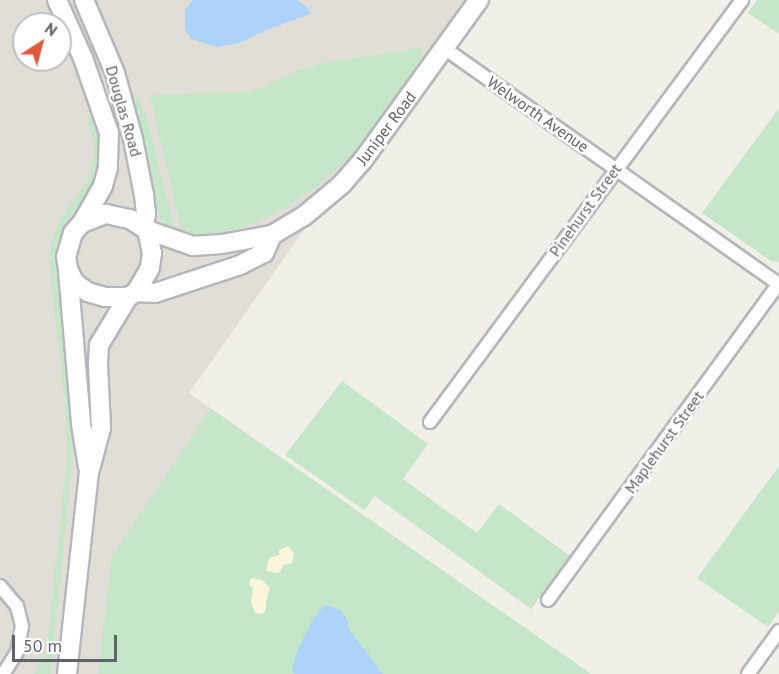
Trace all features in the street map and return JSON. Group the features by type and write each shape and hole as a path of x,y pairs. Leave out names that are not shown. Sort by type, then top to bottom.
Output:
{"street":[{"name":"Douglas Road","path":"57,0 83,58 109,133 108,168 103,186 82,223"},
{"name":"Douglas Road","path":"84,0 115,73 128,120 141,172 146,228"},
{"name":"Juniper Road","path":"146,228 193,246 222,244 272,235 304,216 342,184 363,160 479,0"},
{"name":"Pinehurst Street","path":"430,422 742,0"},
{"name":"Welworth Avenue","path":"444,48 779,284"},
{"path":"67,674 89,473 101,428 99,345 150,268 152,253 146,228 130,219 106,214 82,223 68,244 68,269 81,424 89,473"},
{"name":"Juniper Road","path":"132,294 155,293 240,266 264,253 272,235"},
{"path":"68,269 75,283 88,292 105,297 132,294"},
{"name":"Maplehurst Street","path":"548,600 779,284"},
{"path":"0,586 17,606 22,626 17,652 3,674"},
{"path":"748,674 779,631"}],"shaded area":[{"path":"0,0 466,0 189,393 591,674 0,674"}],"green space":[{"path":"757,0 779,0 779,34 748,13"},
{"path":"422,46 423,61 378,124 360,147 318,186 278,212 240,229 201,235 182,233 150,95 250,92 297,71 327,62 404,51"},
{"path":"138,98 148,122 175,231 162,222 156,208 150,166 132,100"},
{"path":"779,108 779,262 771,261 702,213"},
{"path":"94,116 101,145 98,173 92,189 65,224 56,248 68,363 73,454 51,674 34,674 47,647 67,457 65,401 49,264 50,248 59,222 89,178 95,151 87,117"},
{"path":"342,381 428,444 403,479 477,533 499,504 570,556 531,609 375,496 364,510 285,455"},
{"path":"211,409 591,674 98,674 112,556"},
{"path":"779,466 779,611 768,627 697,578"}],"sand":[{"path":"288,546 294,553 292,563 284,565 279,573 266,571 269,558 279,555 279,550"},
{"path":"251,578 262,580 270,588 266,610 262,614 255,613 251,602 253,588 249,585"}],"water":[{"path":"193,0 297,0 309,9 310,14 239,43 217,47 191,39 185,30 185,10"},
{"path":"325,605 340,610 348,620 348,628 383,674 294,674 292,668 298,649 315,616"}]}
